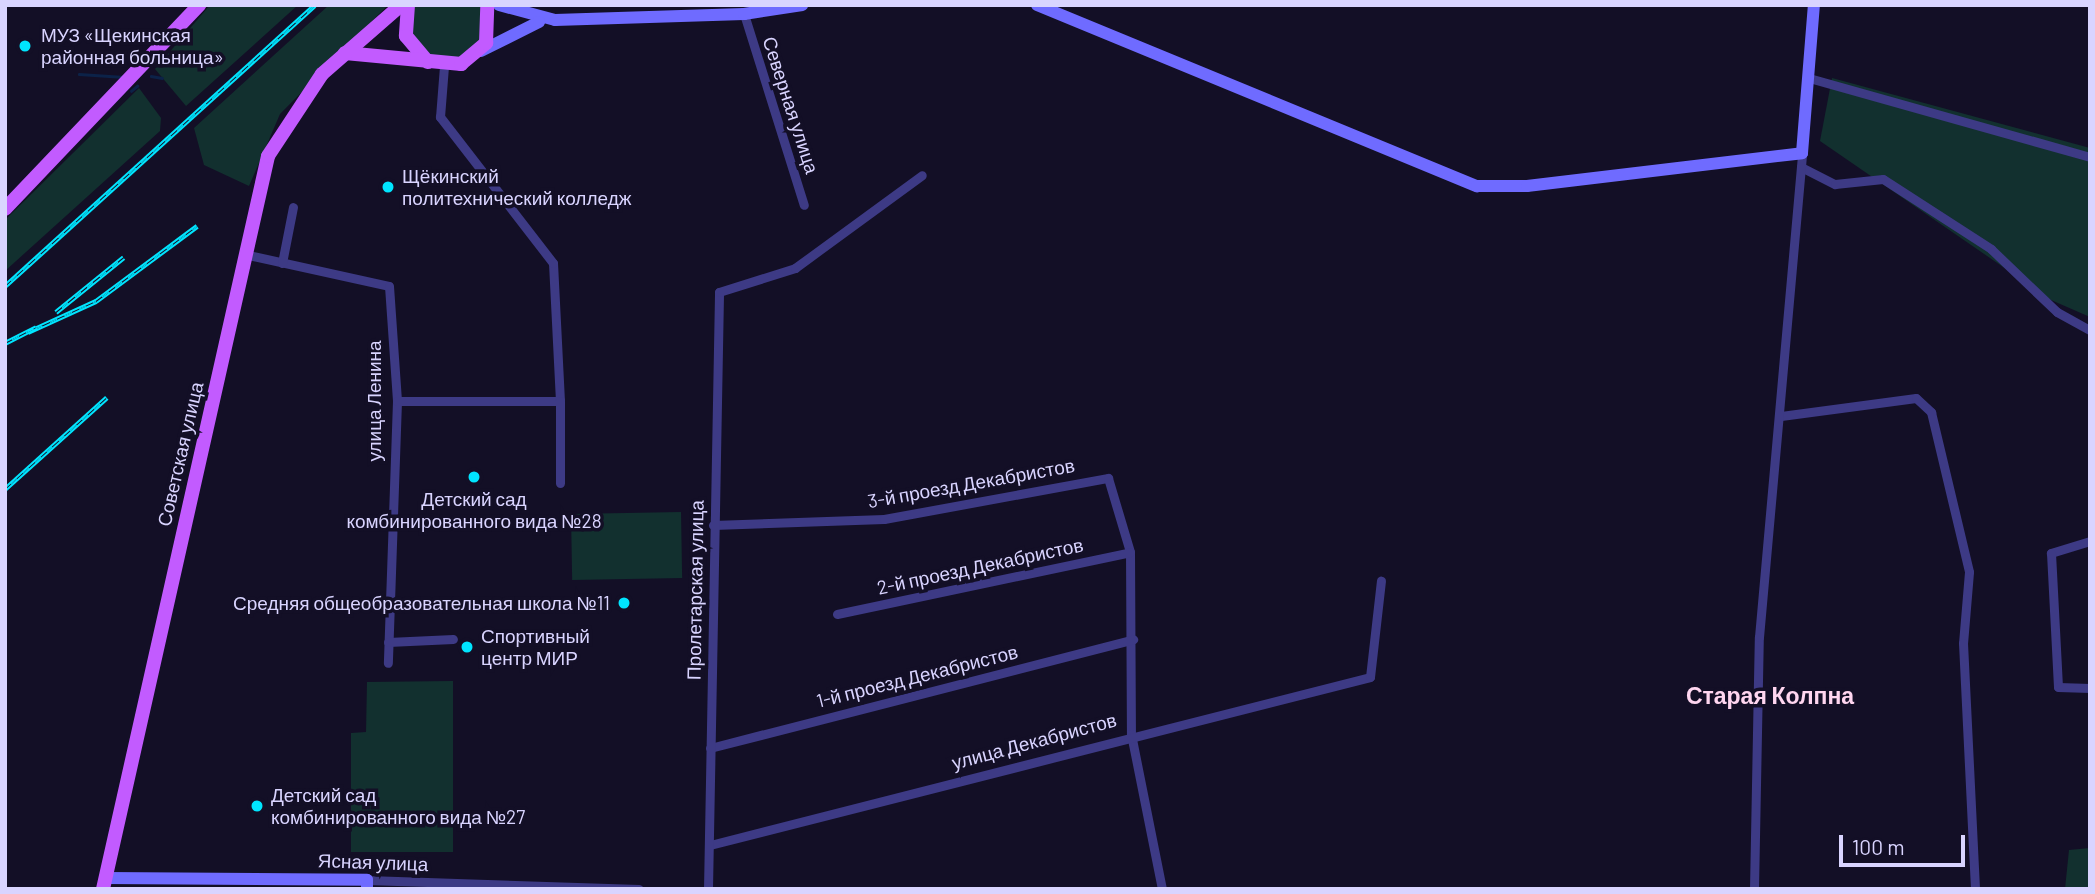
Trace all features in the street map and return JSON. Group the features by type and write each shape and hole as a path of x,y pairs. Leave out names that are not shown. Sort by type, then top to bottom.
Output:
{"main road":[{"path":"5,209 199,5"},
{"name":"Советская улица","path":"104,883 268,156 301,99 345,53 401,5"},
{"path":"408,5 410,44 440,65"},
{"path":"345,53 440,65 475,56 489,35 487,5"}],"street":[{"path":"499,5 549,20"},
{"path":"475,56 520,27 549,20 744,15 802,5"},
{"path":"1037,5 1477,186 1527,186 1802,153"},
{"path":"1754,889 1759,637 1781,416 1814,5"},
{"name":"Северная улица","path":"744,15 804,205"},
{"path":"440,65 440,117 548,250 554,294 560,483"},
{"path":"1809,78 2090,157"},
{"path":"1801,167 1835,184 1883,179 1991,248 2057,312 2090,330"},
{"name":"Пролетарская улица","path":"708,889 719,292 795,268 922,175"},
{"path":"282,263 293,207"},
{"name":"улица Ленина","path":"244,254 389,286 397,401 388,663"},
{"path":"1781,416 1916,398 1931,412 1969,572 1963,643 1975,889"},
{"path":"397,401 559,401"},
{"name":"3-й проезд Декабристов","path":"713,525 884,519 1108,478 1130,552"},
{"path":"2090,541 2051,553 2058,687 2090,688"},
{"path":"1130,552 1133,639 1131,734 1161,889"},
{"name":"2-й проезд Декабристов","path":"837,614 1130,552"},
{"name":"улица Декабристов","path":"710,845 1131,734 1370,677 1381,581"},
{"path":"388,642 453,639"},
{"name":"1-й проезд Декабристов","path":"710,748 1133,639"},
{"name":"Ясная улица","path":"104,883 639,889"}],"green space":[{"path":"210,5 298,5 186,106 155,69"},
{"path":"329,5 388,5 280,114 249,186 204,165 194,128"},
{"path":"414,5 481,5 481,40 459,59 430,57 411,35"},
{"path":"1832,78 2090,148 2090,317 2051,300 1820,141"},
{"path":"139,88 161,118 160,131 5,271 5,220"},
{"path":"681,512 682,578 572,580 571,514"},
{"path":"453,681 453,852 351,852 351,733 366,732 367,682"},
{"path":"2090,848 2090,889 2065,889 2069,850"}],"waterway":[{"path":"79,74 124,77"},
{"path":"151,76 162,78"},
{"path":"131,91 137,86"}],"railway":[{"path":"5,286 315,5"},
{"path":"28,332 96,301 197,226"},
{"path":"56,312 124,257"},
{"path":"5,343 36,327"},
{"path":"5,489 107,397"}],"place":[{"name":"МУЗ «Щекинская районная больница»","path":"25,46"},
{"name":"Щёкинский политехнический колледж","path":"388,187"},
{"name":"Детский сад комбинированного вида №28","path":"474,477"},
{"name":"Средняя общеобразовательная школа №11","path":"624,603"},
{"name":"Спортивный центр МИР","path":"467,647"},
{"name":"Детский сад комбинированного вида №27","path":"257,806"}],"district":[{"name":"Старая Колпна","path":"1770,695"}]}
